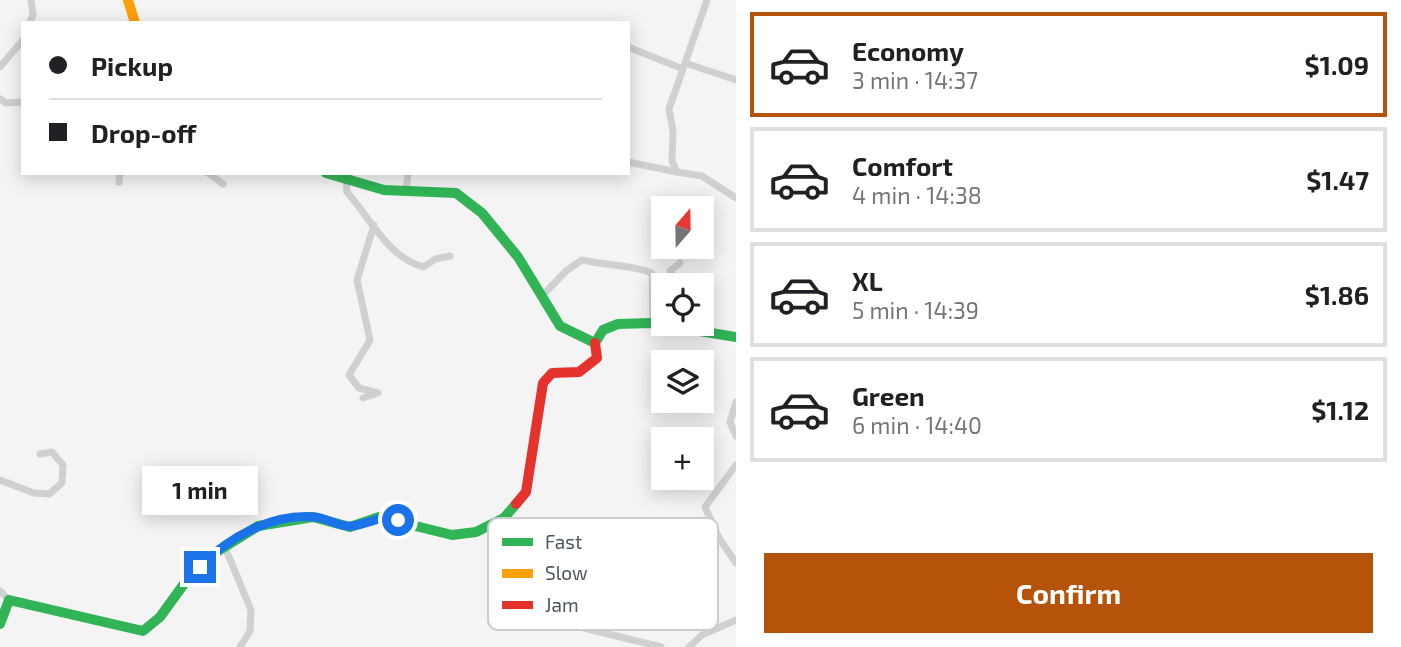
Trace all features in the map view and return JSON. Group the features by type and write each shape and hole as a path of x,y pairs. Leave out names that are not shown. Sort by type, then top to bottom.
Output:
{"street":[{"path":"30,21 33,15 31,0"},
{"path":"128,0 134,21"},
{"path":"677,172 672,161 673,131 669,110 707,0"},
{"path":"0,67 21,42"},
{"path":"630,48 736,80"},
{"path":"0,99 6,103 21,102"},
{"path":"630,162 702,176 736,198"},
{"path":"118,183 120,175"},
{"path":"211,175 223,184"},
{"path":"332,175 383,190 456,193 472,204 518,257 544,294 561,326 595,343"},
{"path":"406,191 408,175"},
{"path":"346,180 347,192 393,252 412,264 424,267 435,259 450,256"},
{"path":"363,398 378,393 359,388 349,375 370,340 357,280 374,225"},
{"path":"544,294 566,271 582,260 624,269 643,269 652,273"},
{"path":"671,273 670,271 680,263"},
{"path":"504,518 526,492 543,383 552,373 579,372 597,358 595,343 603,330 615,324 632,321 651,325"},
{"path":"714,335 736,337"},
{"path":"736,402 730,422 736,436"},
{"path":"0,480 34,492 49,494 62,483 62,465 52,452 40,454"},
{"path":"710,518 705,507 736,466"},
{"path":"0,592 9,600 143,631 160,617 189,577 224,545 258,526 313,517 350,527 379,517 452,535 476,533 488,527"},
{"path":"718,536 736,563"},
{"path":"224,545 251,610 250,631 240,647"},
{"path":"0,624 9,600"},
{"path":"718,628 736,620"},
{"path":"592,630 662,647"},
{"path":"689,647 702,635 713,630"}],"traffic: fast":[{"path":"333,175 384,190 456,193 482,213 518,257 560,326 595,343 603,330 618,324 651,323 736,337"},
{"path":"504,518 516,504"},
{"path":"0,624 9,600 143,631 160,617 189,577 210,556 258,526 313,517 350,527 379,517 452,535 476,532 488,526"}],"traffic: slow":[{"path":"128,0 134,21"}],"traffic: jam":[{"path":"516,504 526,492 543,383 552,373 579,372 597,358 595,343"}],"route":[{"path":"200,567 224,545 258,526 313,517 350,527 379,517 398,520"}]}
